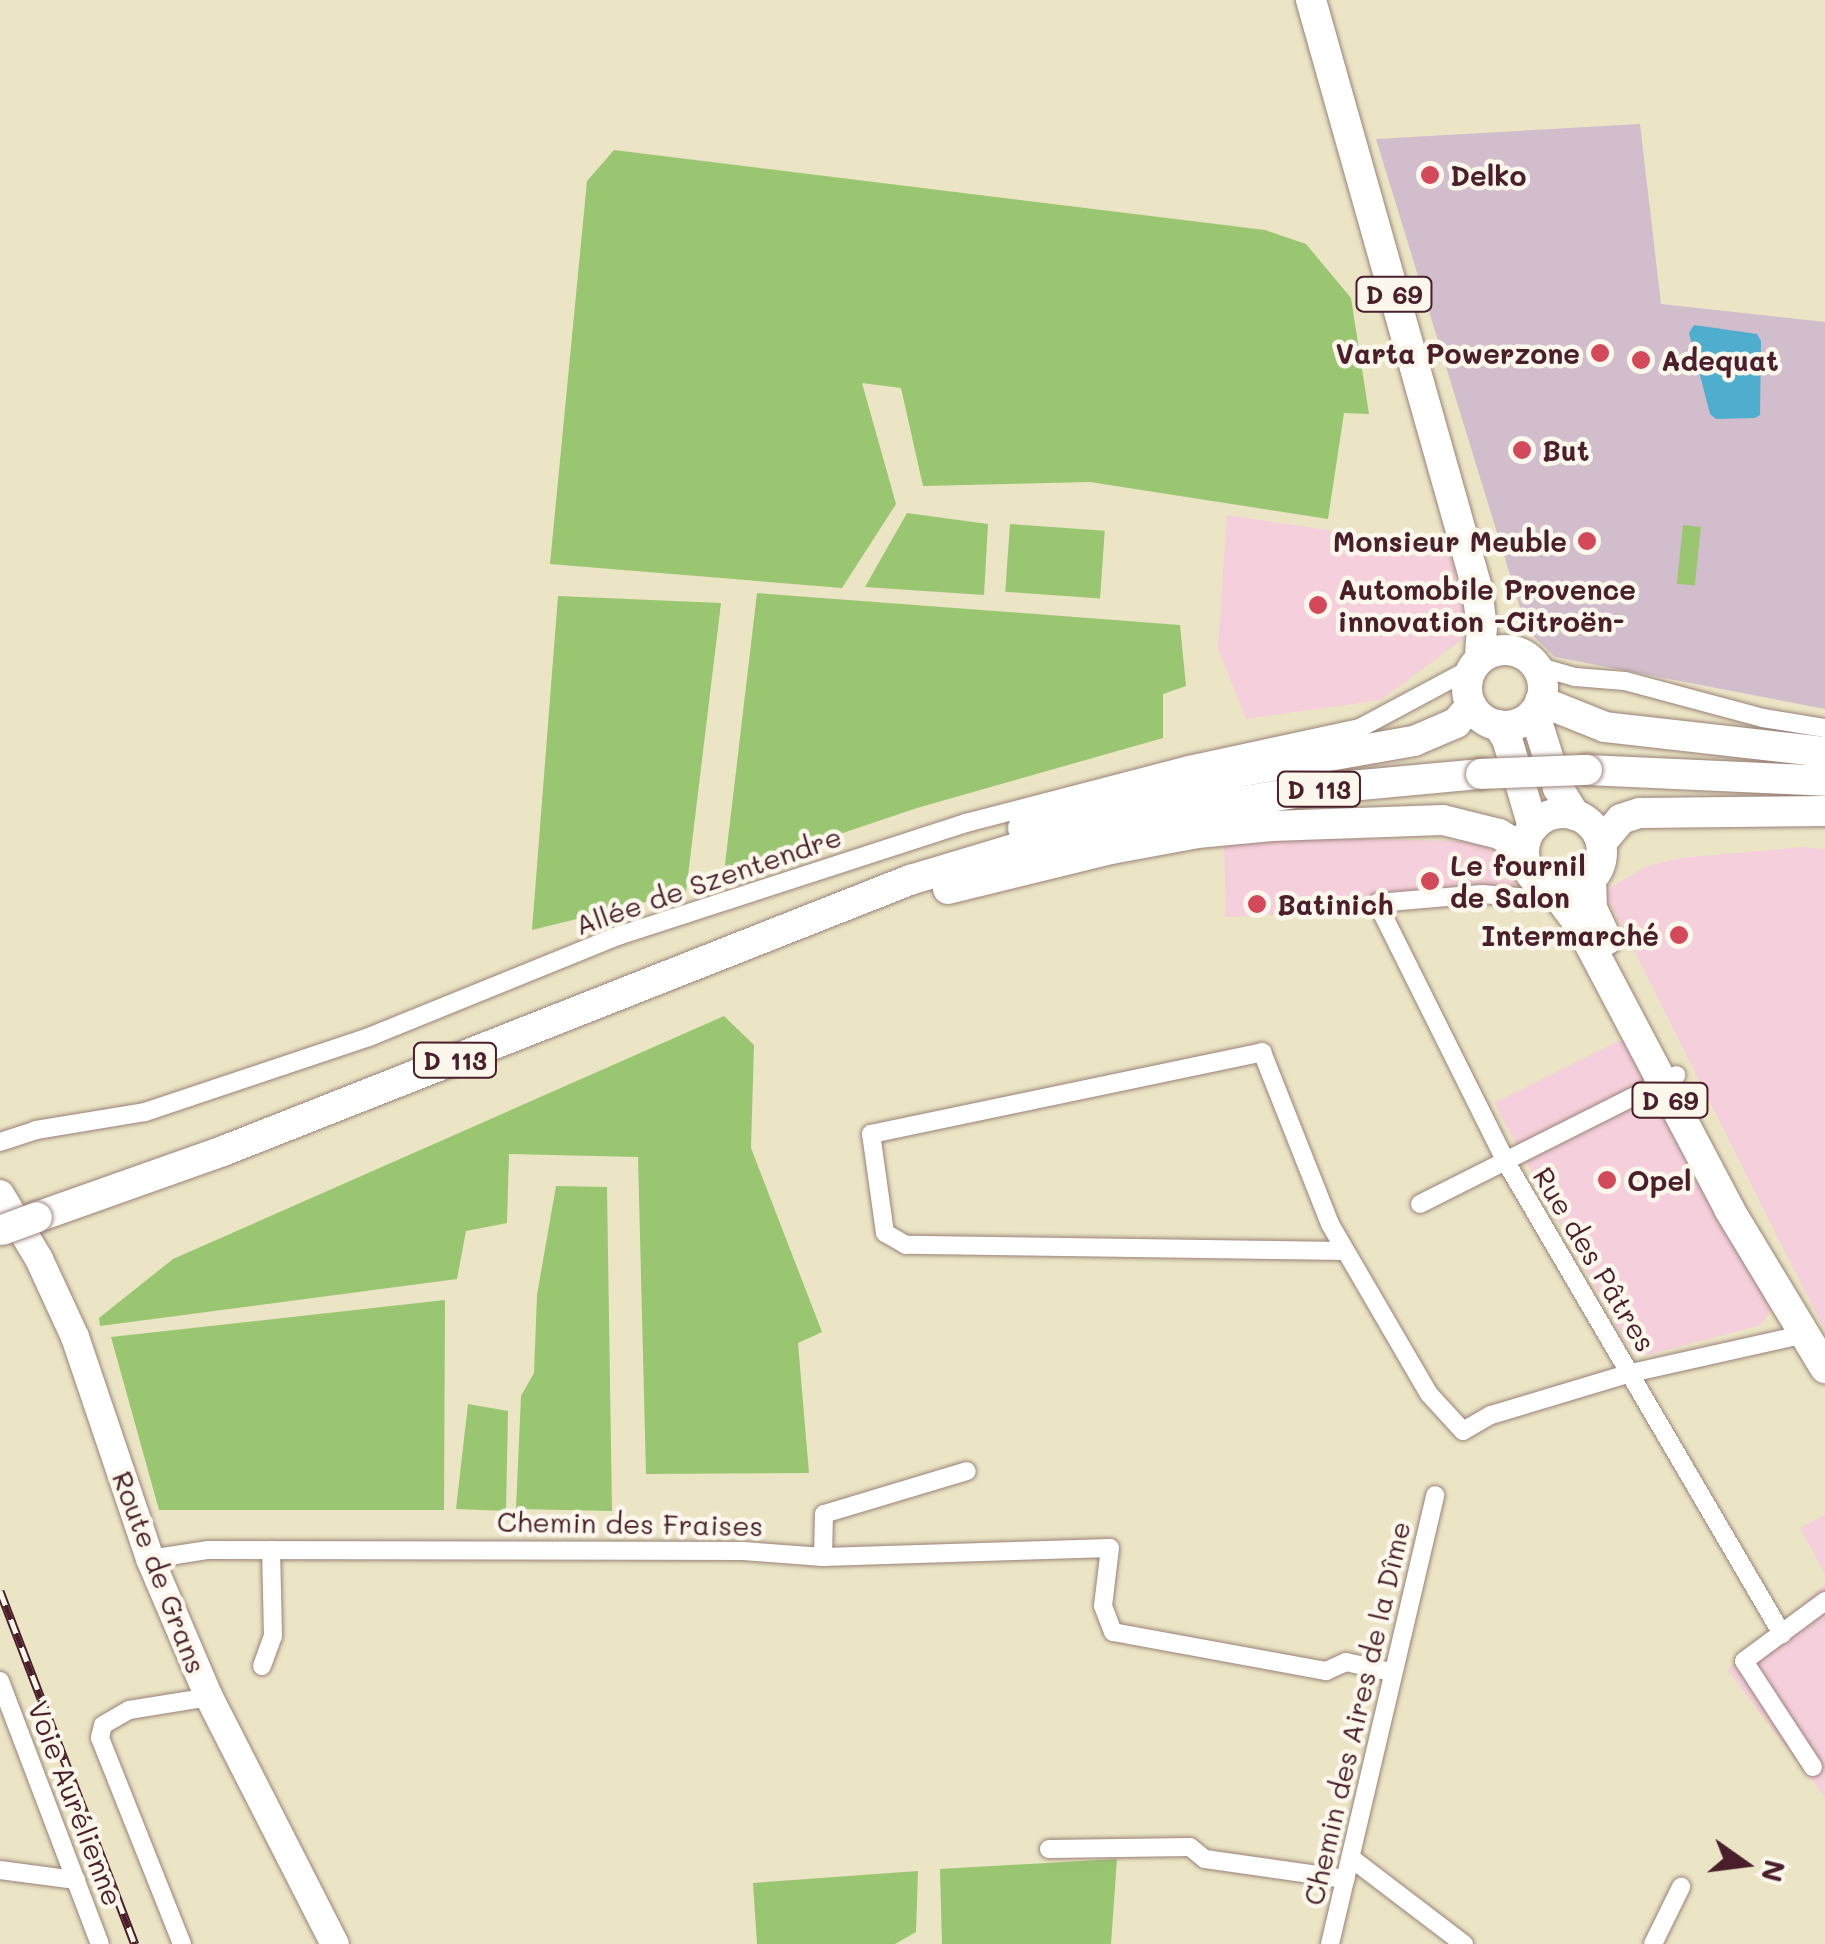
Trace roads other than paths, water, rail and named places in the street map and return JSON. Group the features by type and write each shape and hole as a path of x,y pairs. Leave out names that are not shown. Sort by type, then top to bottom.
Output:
{"main road":[{"name":"D 69","path":"1311,0 1477,588 1482,627 1472,681"},
{"name":"D 69","path":"1477,588 1510,650"},
{"path":"910,880 924,862 969,844 1232,773 1414,741 1456,723 1472,681 1510,650 1538,693 1558,788 1575,814 1592,825 1602,843 1602,858 1591,880 1580,888 1547,888 1528,869 1528,838 1498,726 1472,681"},
{"path":"1498,726 1516,724 1538,693"},
{"path":"1538,693 1606,727 1825,752"},
{"name":"D 113","path":"1,1230 223,1151 910,880 1017,848 1158,815 1318,789 1481,774 1587,770 1825,780"},
{"path":"1602,843 1621,819 1640,814 1825,811"},
{"path":"1528,838 1552,814 1575,814"},
{"path":"795,927 880,910 1051,862 1224,829 1443,820 1528,838"},
{"name":"D 69","path":"1591,880 1595,916 1642,1028"},
{"name":"D 69","path":"1547,888 1580,924 1642,1028 1729,1210 1748,1235 1825,1368"}],"street":[{"path":"1538,693 1575,677 1625,681 1763,718 1825,728"},
{"name":"Allée de Szentendre","path":"0,1142 36,1130 145,1112 313,1056 618,936 966,822 1204,761 1360,728 1437,685 1472,681"},
{"name":"Rue des Pâtres","path":"1547,888 1530,898 1482,894 1377,903 1506,1162 1782,1634"},
{"path":"1345,1252 906,1245 884,1233 871,1134 1262,1052 1330,1224 1429,1394 1463,1431 1491,1415 1631,1373 1805,1334"},
{"path":"1420,1204 1669,1079"},
{"name":"Route de Grans","path":"0,1194 39,1259 75,1336 150,1560 209,1697 334,1944"},
{"path":"1308,1254 1330,1224"},
{"path":"823,1557 824,1514 967,1470"},
{"name":"Chemin des Aires de la Dîme","path":"1330,1944 1368,1797 1391,1672 1436,1496"},
{"name":"Chemin des Fraises","path":"150,1560 208,1550 723,1550 823,1557 1110,1548 1103,1606 1112,1632 1326,1671 1346,1662 1391,1672"},
{"path":"262,1666 273,1636 271,1550"},
{"path":"1813,1767 1744,1662 1825,1601"},
{"name":"Voie Aurélienne","path":"0,1681 100,1944"},
{"path":"182,1944 100,1738 103,1725 129,1710 209,1697"},
{"path":"1049,1849 1190,1847 1205,1859 1346,1879"},
{"path":"1351,1858 1464,1944"},
{"path":"0,1870 76,1880"},
{"path":"1653,1944 1681,1886"}],"water":[{"path":"1694,325 1757,334 1761,341 1760,415 1716,419 1710,414 1689,333"}],"railway":[{"path":"0,1591 135,1944"}],"place":[{"name":"Delko","path":"1430,175"},
{"name":"Varta Powerzone","path":"1600,353"},
{"name":"Adequat","path":"1641,360"},
{"name":"But","path":"1522,450"},
{"name":"Monsieur Meuble","path":"1587,541"},
{"name":"Automobile Provence innovation -Citroën-","path":"1318,605"},
{"name":"Le fournil de Salon","path":"1430,881"},
{"name":"Batinich","path":"1257,904"},
{"name":"Intermarché","path":"1679,935"},
{"name":"Opel","path":"1607,1180"}]}
